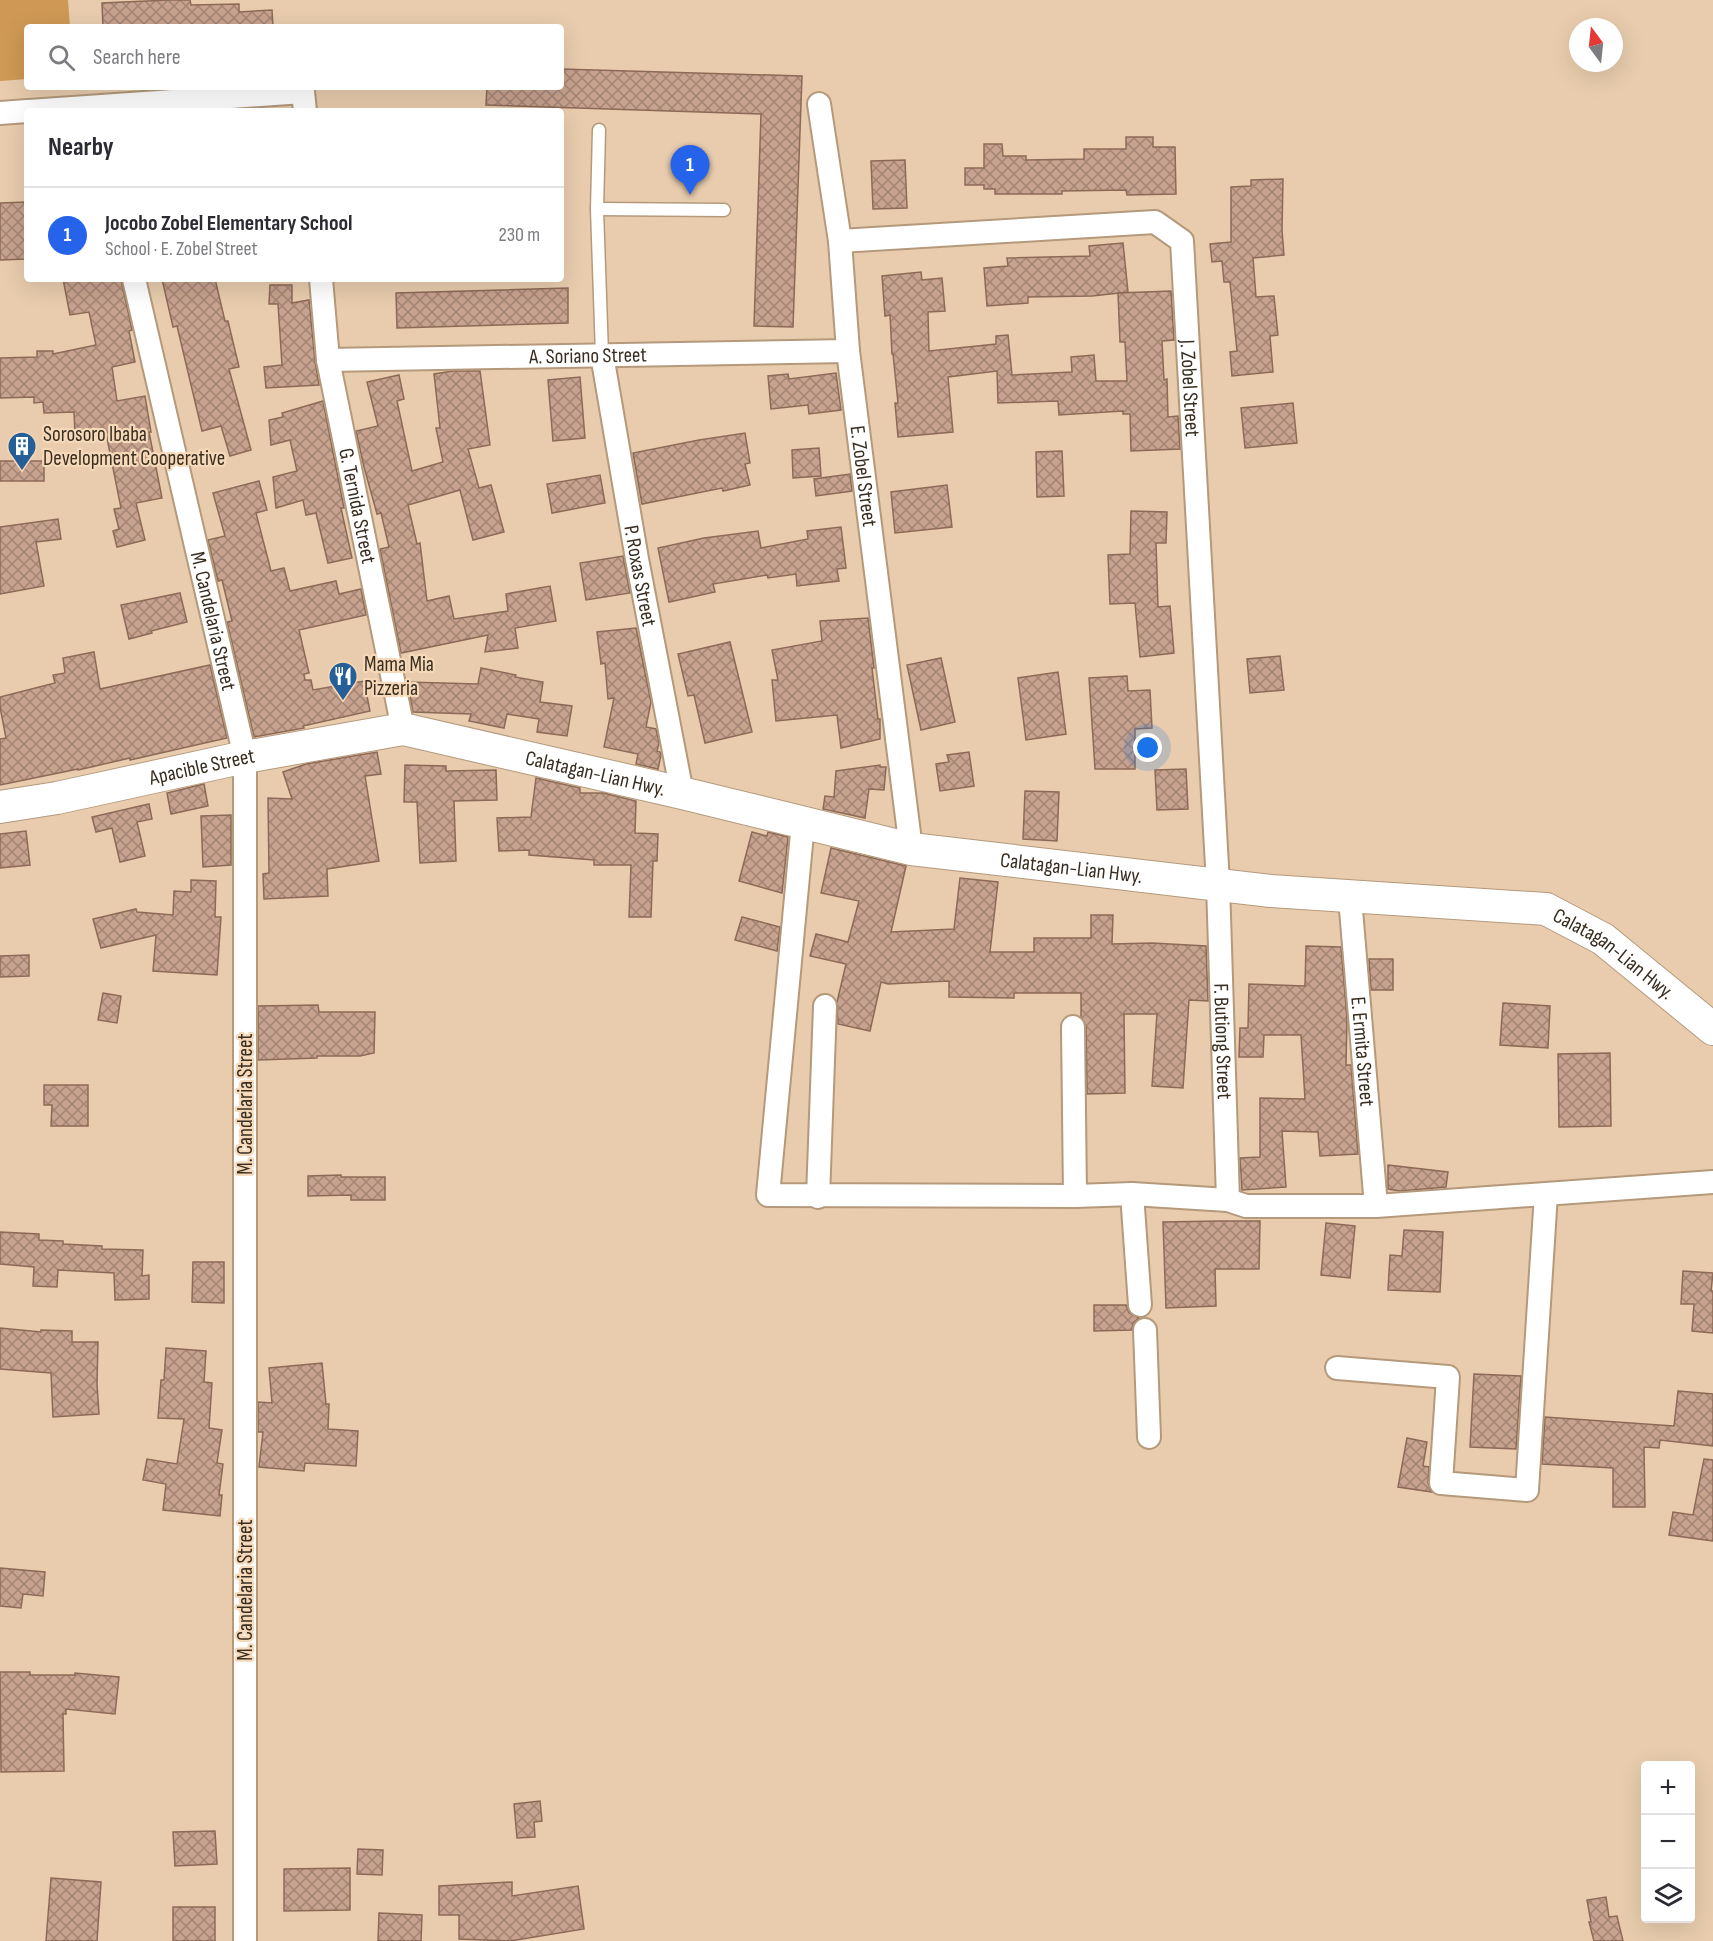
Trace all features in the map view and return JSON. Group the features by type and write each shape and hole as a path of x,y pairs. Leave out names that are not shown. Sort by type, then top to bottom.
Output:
{"main road":[{"name":"Calatagan-Lian Hwy.","path":"403,729 911,849 1271,891 1350,898 1546,909 1603,939 1713,1029"},
{"name":"Apacible Street","path":"0,807 57,798 245,757 403,729"}],"street":[{"path":"120,108 304,101"},
{"name":"E. Zobel Street","path":"819,104 840,241 848,351 911,849"},
{"path":"0,113 24,111"},
{"name":"J. Zobel Street","path":"840,241 1155,222 1182,241 1218,884"},
{"name":"M. Candelaria Street","path":"135,282 245,757 245,1941"},
{"name":"G. Ternida Street","path":"321,282 328,360 403,729"},
{"name":"A. Soriano Street","path":"328,360 848,351"},
{"name":"P. Roxas Street","path":"602,355 637,559 682,794"},
{"path":"803,823 768,1195 818,1197 1132,1194 1228,1200 1246,1206 1376,1206 1713,1182"},
{"name":"F. Butiong Street","path":"1218,884 1228,1200"},
{"name":"E. Ermita Street","path":"1350,898 1376,1206"},
{"path":"818,1197 825,1006"},
{"path":"1073,1027 1075,1196"},
{"path":"1132,1194 1140,1305"},
{"path":"1337,1368 1448,1377 1441,1483 1527,1490 1546,1194"},
{"path":"1145,1330 1149,1437"}],"lane":[{"path":"599,130 597,209 602,355"},
{"path":"597,209 724,210"}],"shaded area":[{"path":"0,0 68,0 70,24 24,24 24,79 0,81"}],"building":[{"path":"190,0 191,5 239,4 239,12 272,10 273,24 103,24 102,3"},
{"path":"564,69 802,76 793,327 754,326 761,114 486,105 487,90 564,90"},
{"path":"1126,137 1153,137 1153,147 1175,147 1176,194 1127,195 1126,190 1062,191 1062,194 995,194 995,189 984,189 984,185 965,185 965,168 984,168 984,144 1002,144 1003,156 1026,156 1026,160 1084,159 1084,149 1126,149"},
{"path":"905,160 907,208 873,209 871,161"},
{"path":"1283,179 1284,255 1253,258 1256,297 1274,296 1278,335 1270,336 1273,372 1232,376 1230,352 1237,351 1230,282 1224,282 1222,261 1212,262 1210,244 1231,242 1231,187 1251,186 1251,180"},
{"path":"24,202 24,259 0,260 0,203"},
{"path":"1123,243 1128,292 1092,296 1028,297 1028,303 987,306 984,268 1008,266 1007,258 1090,256 1089,246"},
{"path":"921,272 922,280 942,278 945,311 928,312 929,351 996,344 996,336 1008,335 1012,375 1072,372 1071,357 1094,355 1096,381 1127,381 1125,342 1120,342 1118,293 1171,291 1174,340 1162,341 1164,380 1167,379 1168,417 1178,416 1180,449 1131,451 1130,414 1123,414 1123,411 1059,415 1058,401 998,403 997,371 948,377 953,432 898,437 895,403 898,403 890,315 885,316 882,276"},
{"path":"64,282 122,282 132,330 129,331 135,362 112,367 117,401 145,396 151,432 149,432 162,498 136,503 145,540 117,547 113,531 119,529 114,509 121,508 106,433 75,435 74,412 44,413 43,402 34,403 34,397 0,398 0,358 37,357 37,351 53,351 53,354 96,345 89,312 70,315"},
{"path":"163,282 216,282 239,367 229,369 251,450 230,456 221,426 202,431 177,326 173,327"},
{"path":"270,285 292,285 292,303 309,300 319,385 266,388 264,367 282,365 278,304 269,304"},
{"path":"568,288 568,323 397,328 396,293"},
{"path":"480,371 490,445 468,449 479,488 491,485 504,532 473,540 460,490 408,505 417,544 420,543 427,601 449,596 454,619 508,611 506,594 550,586 556,621 515,628 518,648 485,652 488,635 401,653 380,549 389,547 381,513 377,514 356,431 378,426 367,382 399,375 404,399 397,401 412,471 443,462 436,428 440,428 434,374"},
{"path":"836,373 841,410 809,414 808,405 771,409 768,376 788,374 789,379"},
{"path":"580,377 585,438 553,441 548,380"},
{"path":"323,401 352,558 328,563 316,513 306,515 303,500 276,508 273,477 297,471 290,440 271,445 269,420 283,417 282,413"},
{"path":"1293,403 1297,443 1245,448 1241,408"},
{"path":"745,433 750,463 745,464 750,485 723,491 722,488 642,504 633,453"},
{"path":"819,448 821,476 793,478 792,450"},
{"path":"1062,451 1064,496 1037,497 1036,452"},
{"name":"Sorosoro Ibaba Development Cooperative","path":"0,461 44,461 44,481 0,481"},
{"path":"850,474 852,491 816,496 814,479"},
{"path":"600,475 605,503 552,513 547,484"},
{"path":"259,481 267,510 256,513 271,571 284,568 290,591 336,581 339,594 361,589 366,615 299,630 309,673 304,674 305,680 311,680 313,690 364,681 370,711 303,726 304,728 254,737 227,622 232,621 222,580 218,581 208,540 225,536 213,493"},
{"path":"947,485 952,527 895,533 891,492"},
{"path":"1131,511 1167,512 1166,543 1156,543 1158,607 1170,606 1174,653 1140,657 1135,603 1110,604 1108,555 1130,554"},
{"path":"58,519 61,539 36,542 44,586 0,594 0,527"},
{"path":"841,527 846,568 837,569 839,581 797,586 796,574 768,578 767,575 713,584 715,592 669,602 658,548 704,538 758,531 761,548 808,539 807,531"},
{"path":"623,556 630,593 586,600 580,563"},
{"path":"180,593 187,622 129,639 121,605"},
{"path":"868,618 878,719 880,719 880,739 841,748 837,715 776,721 772,680 778,680 772,650 822,641 820,621"},
{"path":"636,628 651,702 646,727 656,729 659,743 657,751 661,755 658,769 636,764 638,754 604,747 614,698 608,699 605,663 601,664 597,632"},
{"path":"730,642 752,732 705,743 694,695 688,696 678,654"},
{"path":"94,652 100,689 210,665 227,738 130,760 130,758 0,785 0,739 6,738 0,697 55,683 53,675 65,673 63,658"},
{"path":"1280,656 1284,690 1250,693 1247,659"},
{"path":"941,658 955,722 921,730 907,665"},
{"path":"481,668 543,682 540,702 572,706 567,736 537,732 539,719 507,714 504,728 469,721 471,714 413,712 407,682 478,684"},
{"path":"1058,672 1066,734 1026,740 1018,678"},
{"path":"1127,676 1128,691 1150,690 1152,728 1135,729 1135,769 1095,769 1089,678"},
{"path":"377,752 381,774 365,776 379,861 327,869 328,896 264,899 263,874 269,873 268,798 292,799 283,772 306,764"},
{"path":"969,752 974,786 940,791 936,764 949,762 947,755"},
{"path":"405,765 446,766 446,771 496,770 497,800 454,801 456,861 420,863 417,802 404,802"},
{"path":"880,765 880,767 886,767 884,790 869,789 865,818 823,809 825,796 834,797 836,771"},
{"path":"1186,769 1188,809 1157,810 1155,770"},
{"path":"536,778 580,788 580,793 603,793 636,801 635,833 658,834 657,861 653,861 651,917 629,917 631,865 594,865 594,860 529,855 529,850 499,851 497,818 531,817"},
{"path":"204,784 208,806 171,814 167,793"},
{"path":"1025,791 1059,792 1057,841 1023,839"},
{"path":"149,804 152,819 137,822 145,856 120,862 112,828 96,832 92,817"},
{"path":"231,815 231,865 203,867 201,816"},
{"path":"26,831 30,865 0,868 0,834"},
{"path":"752,832 767,836 768,832 788,837 782,893 739,881"},
{"path":"831,848 906,866 891,932 954,929 960,878 998,882 990,952 1034,952 1034,938 1091,938 1091,915 1113,915 1112,944 1152,943 1206,946 1208,1001 1189,1000 1183,1088 1152,1086 1157,1014 1124,1014 1125,1093 1087,1094 1086,1027 1081,1017 1081,993 1014,993 1014,998 949,997 949,981 888,984 881,982 870,1031 838,1024 837,1002 846,964 810,956 816,934 848,942 859,901 821,893"},
{"path":"191,880 216,881 215,917 221,917 217,975 153,971 156,935 101,948 93,919 136,909 137,912 173,915 174,891 191,892"},
{"path":"742,917 780,927 777,951 735,940"},
{"path":"1306,946 1341,947 1347,1018 1346,1065 1351,1065 1358,1154 1320,1156 1318,1132 1282,1131 1286,1187 1242,1190 1240,1158 1260,1157 1260,1098 1305,1099 1301,1035 1264,1035 1263,1057 1239,1057 1240,1028 1248,1028 1249,984 1305,986"},
{"path":"29,955 29,976 0,977 0,956"},
{"path":"1369,959 1393,959 1393,990 1371,990"},
{"path":"103,993 121,996 117,1023 98,1020"},
{"path":"1503,1003 1550,1006 1548,1048 1500,1045"},
{"path":"318,1005 319,1012 375,1012 374,1053 360,1056 258,1060 258,1006"},
{"path":"1610,1053 1611,1126 1559,1127 1558,1054"},
{"path":"44,1085 88,1085 88,1126 51,1126 52,1105 44,1105"},
{"path":"1388,1165 1448,1172 1446,1187 1400,1191 1388,1189"},
{"path":"341,1175 341,1177 385,1177 385,1200 351,1200 351,1195 308,1196 308,1176"},
{"path":"1260,1221 1259,1269 1215,1269 1216,1306 1166,1308 1163,1222"},
{"path":"1326,1223 1355,1226 1350,1278 1321,1275"},
{"path":"1404,1230 1443,1232 1440,1292 1388,1290 1390,1255 1402,1256"},
{"path":"0,1232 39,1234 39,1240 102,1246 102,1249 143,1250 142,1276 149,1275 149,1299 115,1300 114,1273 58,1270 57,1287 33,1286 34,1267 0,1264"},
{"path":"193,1262 224,1262 224,1303 192,1302"},
{"path":"1683,1271 1713,1273 1711,1291 1713,1291 1713,1333 1692,1331 1694,1304 1681,1304"},
{"path":"1094,1305 1126,1305 1129,1313 1139,1318 1133,1323 1132,1330 1094,1331"},
{"path":"0,1328 41,1332 41,1330 72,1331 72,1342 98,1342 99,1414 53,1417 51,1373 0,1369"},
{"path":"166,1348 206,1351 204,1382 212,1383 209,1428 222,1430 217,1463 223,1464 219,1495 222,1495 220,1516 163,1510 166,1484 143,1480 147,1459 177,1464 184,1419 158,1418"},
{"path":"322,1363 326,1404 329,1404 328,1429 358,1431 356,1466 305,1463 304,1471 259,1467 263,1432 258,1432 258,1402 272,1403 269,1368"},
{"path":"1474,1374 1521,1376 1516,1449 1470,1447"},
{"path":"1678,1391 1713,1394 1713,1446 1660,1440 1659,1448 1644,1447 1645,1507 1613,1507 1613,1468 1542,1464 1545,1417 1674,1426"},
{"path":"1407,1438 1427,1442 1423,1466 1429,1467 1428,1483 1432,1492 1398,1487"},
{"path":"1704,1459 1713,1460 1713,1541 1669,1535 1673,1512 1693,1515"},
{"path":"0,1568 45,1572 43,1596 23,1594 21,1608 0,1606"},
{"path":"0,1672 30,1672 30,1675 75,1675 75,1673 119,1677 115,1714 66,1709 66,1714 63,1714 64,1771 1,1772"},
{"path":"540,1801 542,1821 534,1822 535,1837 517,1838 514,1804"},
{"path":"215,1831 217,1864 175,1866 173,1832"},
{"path":"358,1849 383,1850 382,1875 357,1874"},
{"path":"350,1868 350,1910 284,1911 284,1869"},
{"path":"51,1878 101,1882 97,1941 46,1941"},
{"path":"512,1882 512,1896 578,1886 584,1929 510,1941 459,1939 459,1915 439,1915 439,1886"},
{"path":"1606,1897 1609,1917 1617,1916 1623,1941 1594,1941 1587,1900"},
{"path":"173,1907 215,1907 215,1941 173,1941"},
{"path":"379,1913 422,1915 421,1941 378,1941"}],"place":[{"name":"Jocobo Zobel Elementary School","path":"690,195"},
{"name":"Sorosoro Ibaba Development Cooperative","path":"22,472"},
{"name":"Mama Mia Pizzeria","path":"343,702"}]}
